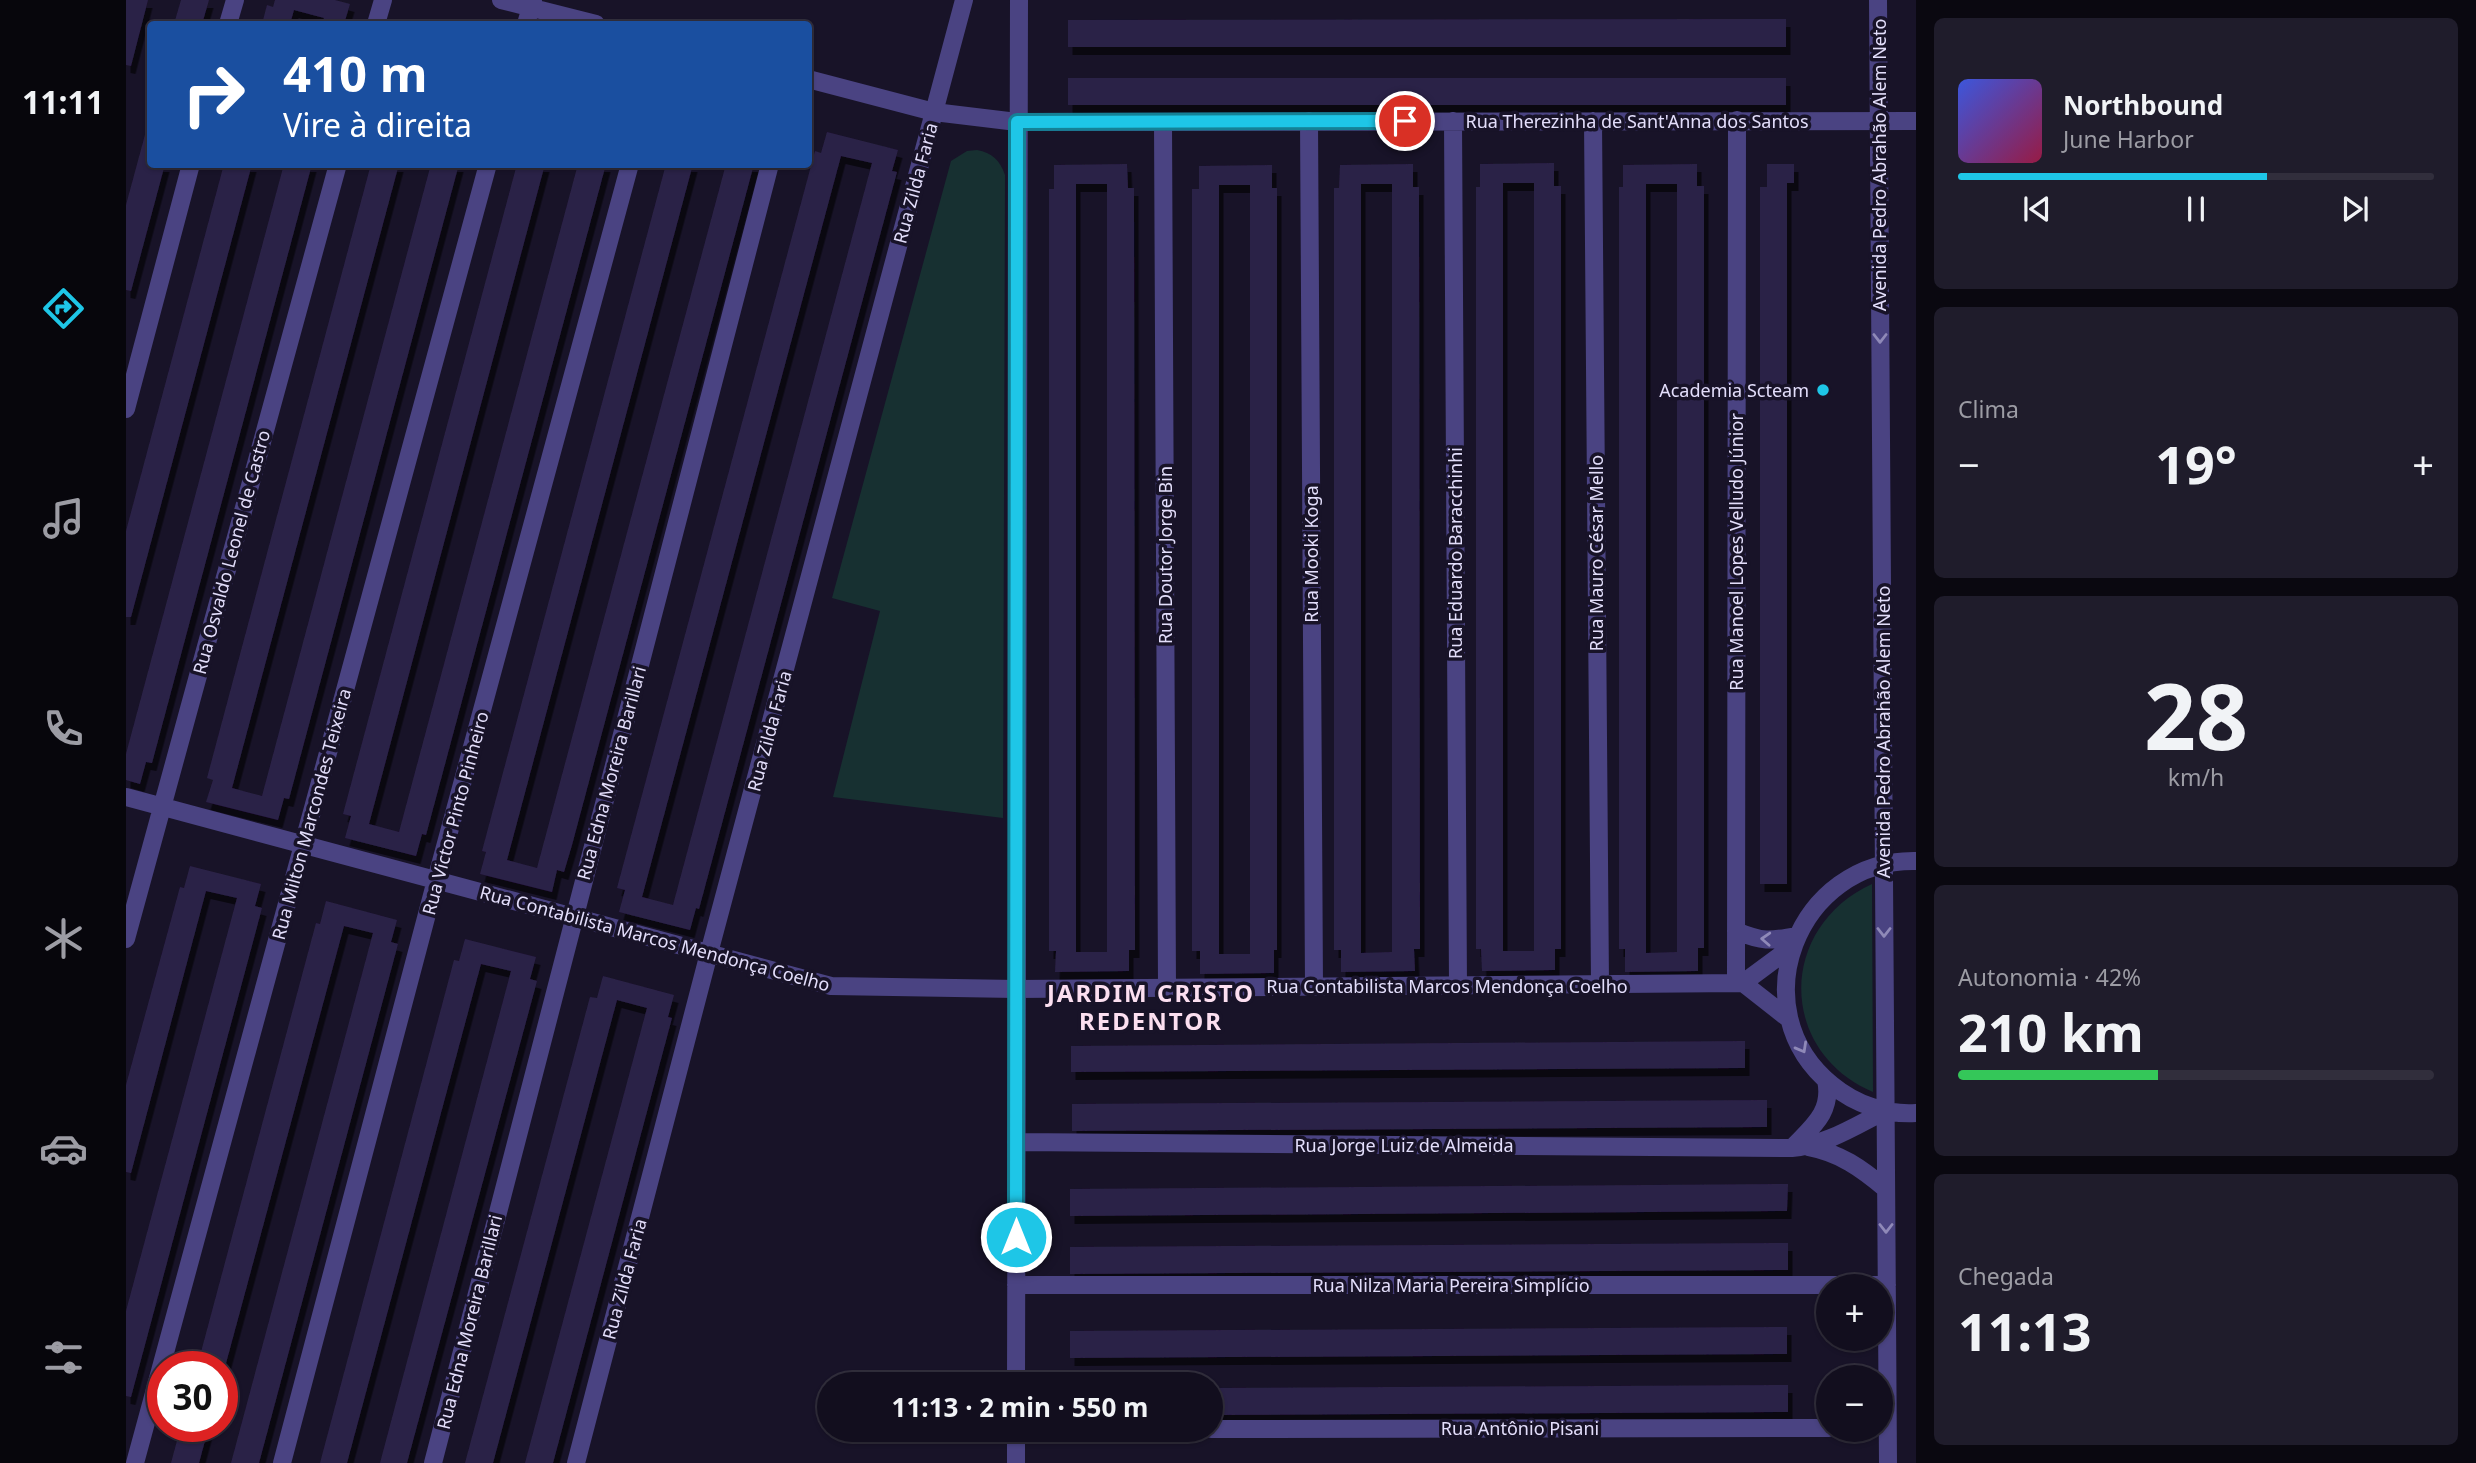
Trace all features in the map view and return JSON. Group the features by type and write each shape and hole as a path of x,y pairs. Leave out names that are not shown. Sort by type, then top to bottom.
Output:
{"street":[{"path":"229,21 235,0"},
{"path":"377,21 383,0"},
{"path":"501,0 530,11 581,21"},
{"name":"Rua Zilda Faria","path":"576,1463 709,953 964,0"},
{"path":"1016,1372 1019,0"},
{"name":"Avenida Pedro Abrahão Alem Neto","path":"1878,0 1887,1274"},
{"name":"Rua Therezinha de Sant'Anna dos Santos","path":"812,80 934,112 1017,122 1916,121"},
{"name":"Rua Manoel Lopes Velludo Júnior","path":"1737,120 1736,931 1740,983"},
{"name":"Rua Mooki Koga","path":"1309,121 1314,987"},
{"name":"Rua Eduardo Baracchinhi","path":"1453,121 1458,986"},
{"name":"Rua Mauro César Mello","path":"1593,121 1600,984"},
{"name":"Rua Doutor Jorge Bin","path":"1163,122 1167,988"},
{"path":"126,409 190,168"},
{"name":"Rua Osvaldo Leonel de Castro","path":"126,939 337,168"},
{"name":"Rua Milton Marcondes Teixeira","path":"135,1463 487,168"},
{"name":"Rua Victor Pinto Pinheiro","path":"282,1463 436,880 629,168"},
{"name":"Rua Edna Moreira Barillari","path":"433,1463 769,168"},
{"name":"Rua Contabilista Marcos Mendonça Coelho","path":"126,797 831,986 1016,989 1740,983"},
{"path":"1916,861 1884,864 1852,876 1837,886 1810,913 1795,941 1786,983 1790,1019 1803,1052 1826,1080 1855,1101 1885,1111 1916,1113"},
{"path":"1736,931 1757,939 1795,941"},
{"path":"1790,1019 1740,983 1795,941"},
{"path":"1826,1080 1829,1095 1827,1104 1800,1147 1826,1150 1858,1165 1886,1189"},
{"name":"Rua Jorge Luiz de Almeida","path":"1016,1142 1800,1147 1832,1138 1885,1111"},
{"name":"Rua Nilza Maria Pereira Simplício","path":"1016,1285 1816,1286"},
{"name":"Rua Antônio Pisani","path":"1223,1429 1816,1428"},
{"path":"1016,1442 1016,1463"},
{"name":"Avenida Pedro Abrahão Alem Neto","path":"1886,1442 1888,1463"}],"green space":[{"path":"977,150 995,158 1005,175 1003,818 833,797 880,611 832,598 951,161 967,151"},
{"path":"1872,884 1873,1092 1842,1073 1819,1048 1806,1020 1801,989 1806,958 1819,929 1841,904"}],"building":[{"path":"126,0 148,0 131,66 126,65"},
{"path":"181,0 209,0 203,21 175,21"},
{"path":"275,0 335,0 350,4 345,21 323,21 324,18 294,10 291,21 263,21 267,5 273,7"},
{"path":"1786,19 1786,47 1068,47 1068,20"},
{"path":"1068,78 1786,78 1786,105 1068,105"},
{"path":"147,131 147,168 164,168 131,291 126,290 126,205"},
{"path":"827,132 898,150 892,171 897,172 699,909 696,908 690,930 619,912 625,890 617,888 815,151 821,153","holes":["841,156 872,163 673,905 642,897"]},
{"path":"1554,163 1554,186 1561,186 1561,949 1555,949 1555,970 1482,971 1481,949 1476,949 1476,187 1480,187 1480,164","holes":["1503,183 1534,183 1534,951 1503,951"]},
{"path":"1127,164 1128,188 1134,188 1135,950 1129,950 1129,971 1055,972 1056,951 1049,951 1049,189 1054,189 1054,165","holes":["1076,184 1107,184 1107,952 1076,952"]},
{"path":"1413,164 1413,187 1419,187 1420,949 1414,949 1415,971 1341,972 1341,950 1334,950 1334,188 1339,188 1340,165","holes":["1361,184 1392,184 1392,952 1361,953"]},
{"path":"1697,164 1697,186 1704,186 1704,948 1698,948 1698,971 1625,972 1625,949 1619,949 1619,187 1623,187 1623,165","holes":["1646,184 1677,184 1677,952 1646,953"]},
{"path":"1767,164 1794,164 1794,183 1787,183 1787,884 1760,884 1760,187 1767,187"},
{"path":"1272,165 1272,188 1277,188 1277,950 1274,950 1274,973 1200,974 1200,951 1192,951 1192,189 1199,189 1199,166","holes":["1219,185 1250,185 1250,954 1219,954"]},
{"path":"223,168 251,168 131,617 126,617 126,531"},
{"path":"283,168 311,168 152,763 146,762 140,784 126,780 126,754"},
{"path":"370,168 398,168 232,788 262,796 430,168 458,168 289,799 284,798 278,820 206,802 213,780 207,778"},
{"path":"516,168 544,168 369,824 399,832 577,168 605,168 426,835 422,834 416,856 345,838 351,816 343,814"},
{"path":"665,168 692,168 507,860 537,868 725,168 753,168 564,872 557,870 552,892 480,874 486,852 482,851"},
{"path":"190,866 261,884 255,906 262,908 131,1397 126,1396 126,1311 237,898 206,891 131,1173 126,1172 126,1085 180,887 184,888"},
{"path":"326,901 397,920 391,942 398,944 259,1463 231,1463 373,933 344,926 229,1351 201,1351 316,923 320,924"},
{"path":"465,939 536,957 530,979 537,981 407,1463 380,1463 511,971 481,964 347,1463 320,1463 454,960 459,961"},
{"path":"603,976 674,995 668,1017 672,1018 553,1463 525,1463 647,1008 617,1000 493,1463 465,1463 590,997 597,998"},
{"path":"1745,1041 1745,1068 1071,1072 1071,1046"},
{"path":"1767,1100 1767,1127 1072,1131 1072,1104"},
{"path":"1788,1184 1787,1211 1070,1216 1070,1189"},
{"path":"1788,1243 1788,1270 1070,1274 1070,1247"},
{"path":"1787,1327 1787,1354 1070,1358 1070,1331"},
{"path":"1788,1385 1788,1412 1223,1415 1223,1388"},
{"path":"177,1442 205,1442 199,1463 171,1463"}],"place":[{"name":"Academia Scteam","path":"1823,390"}],"district":[{"name":"JARDIM CRISTO REDENTOR","path":"1151,1006"}],"route":[{"path":"1016,1237 1017,122 1405,121"}]}
